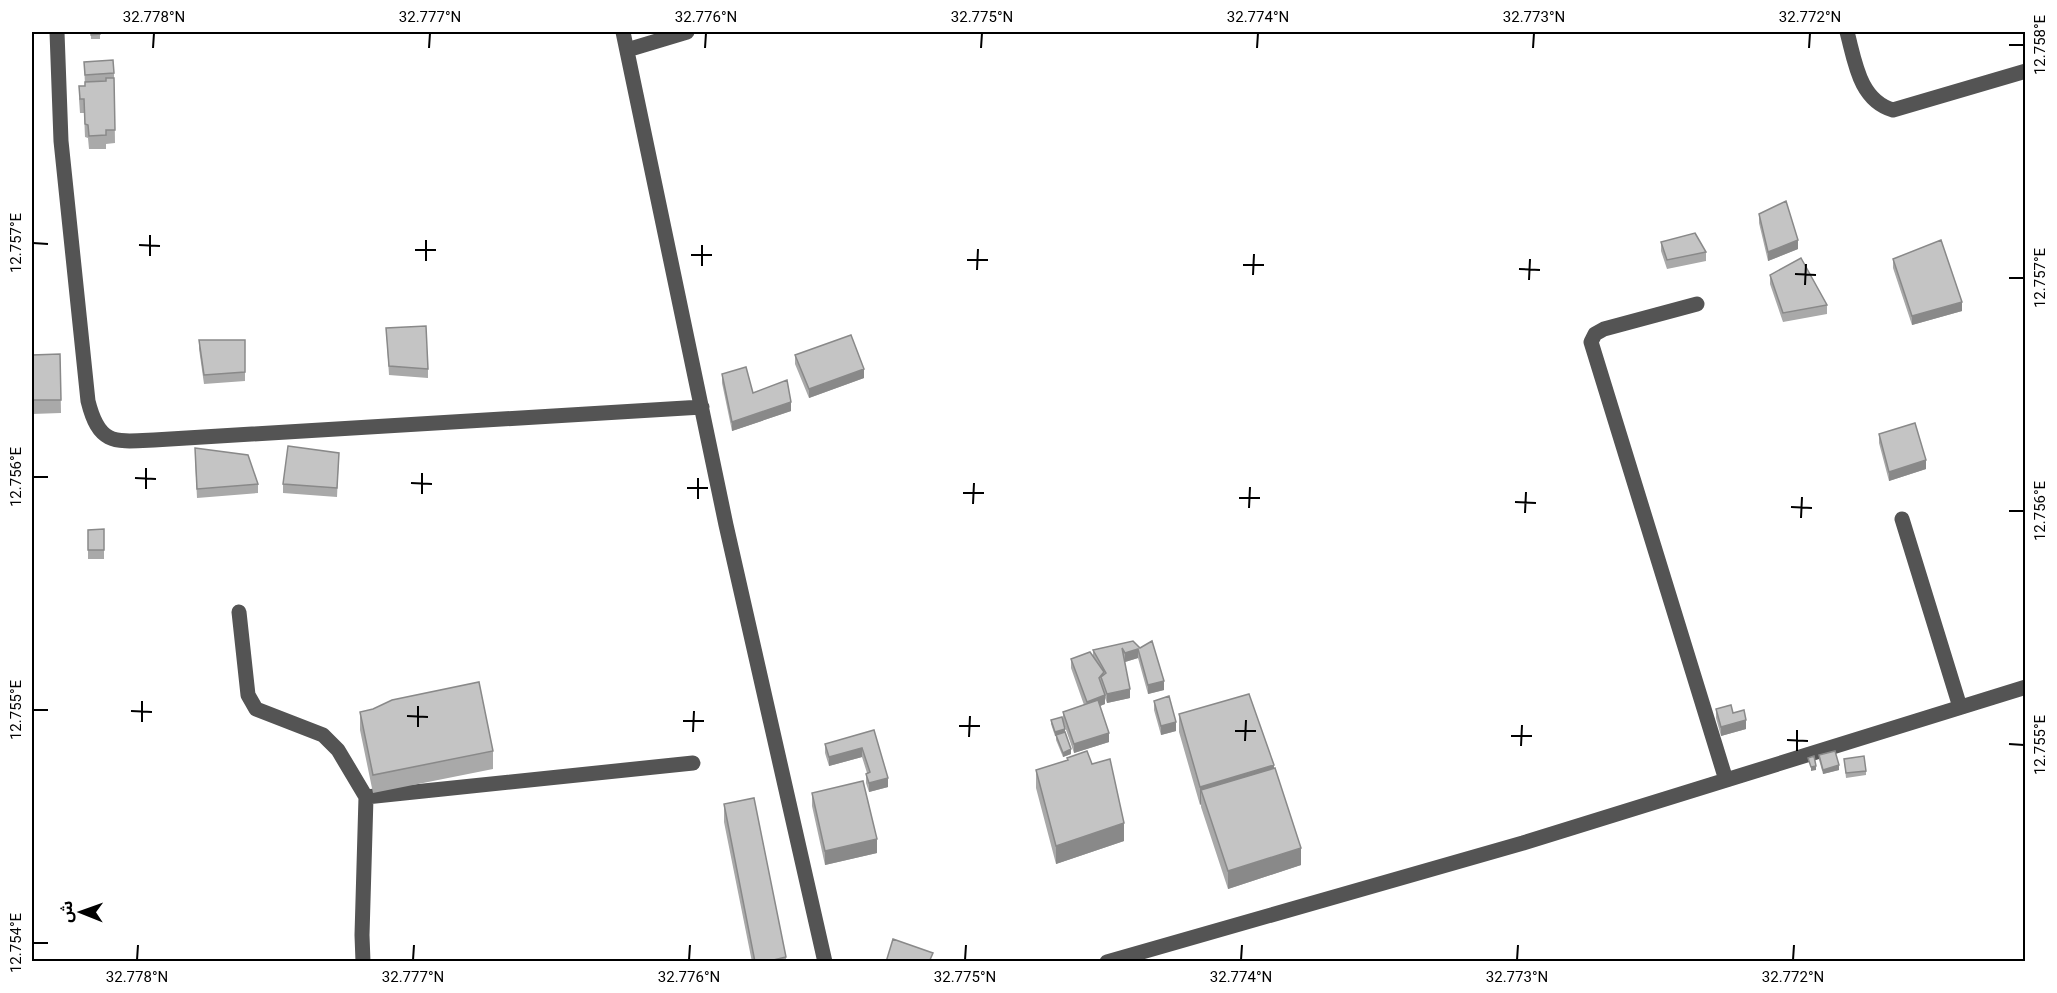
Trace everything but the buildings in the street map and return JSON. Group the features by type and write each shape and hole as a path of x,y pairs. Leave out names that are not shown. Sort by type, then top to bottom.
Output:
{"street":[{"path":"57,32 61,141 88,401 92,417 104,436 120,442 702,407"},
{"path":"623,32 726,525 826,961"},
{"path":"627,50 687,32"},
{"path":"1847,32 1864,89 1882,107 1893,110 2025,71"},
{"path":"1697,304 1604,329 1595,334 1591,342 1726,780"},
{"path":"1902,519 1960,707"},
{"path":"239,612 248,695 251,703 256,709 323,735 338,750 366,797 363,962"},
{"path":"1107,962 1523,843 2025,687"},
{"path":"366,797 693,763"}]}
